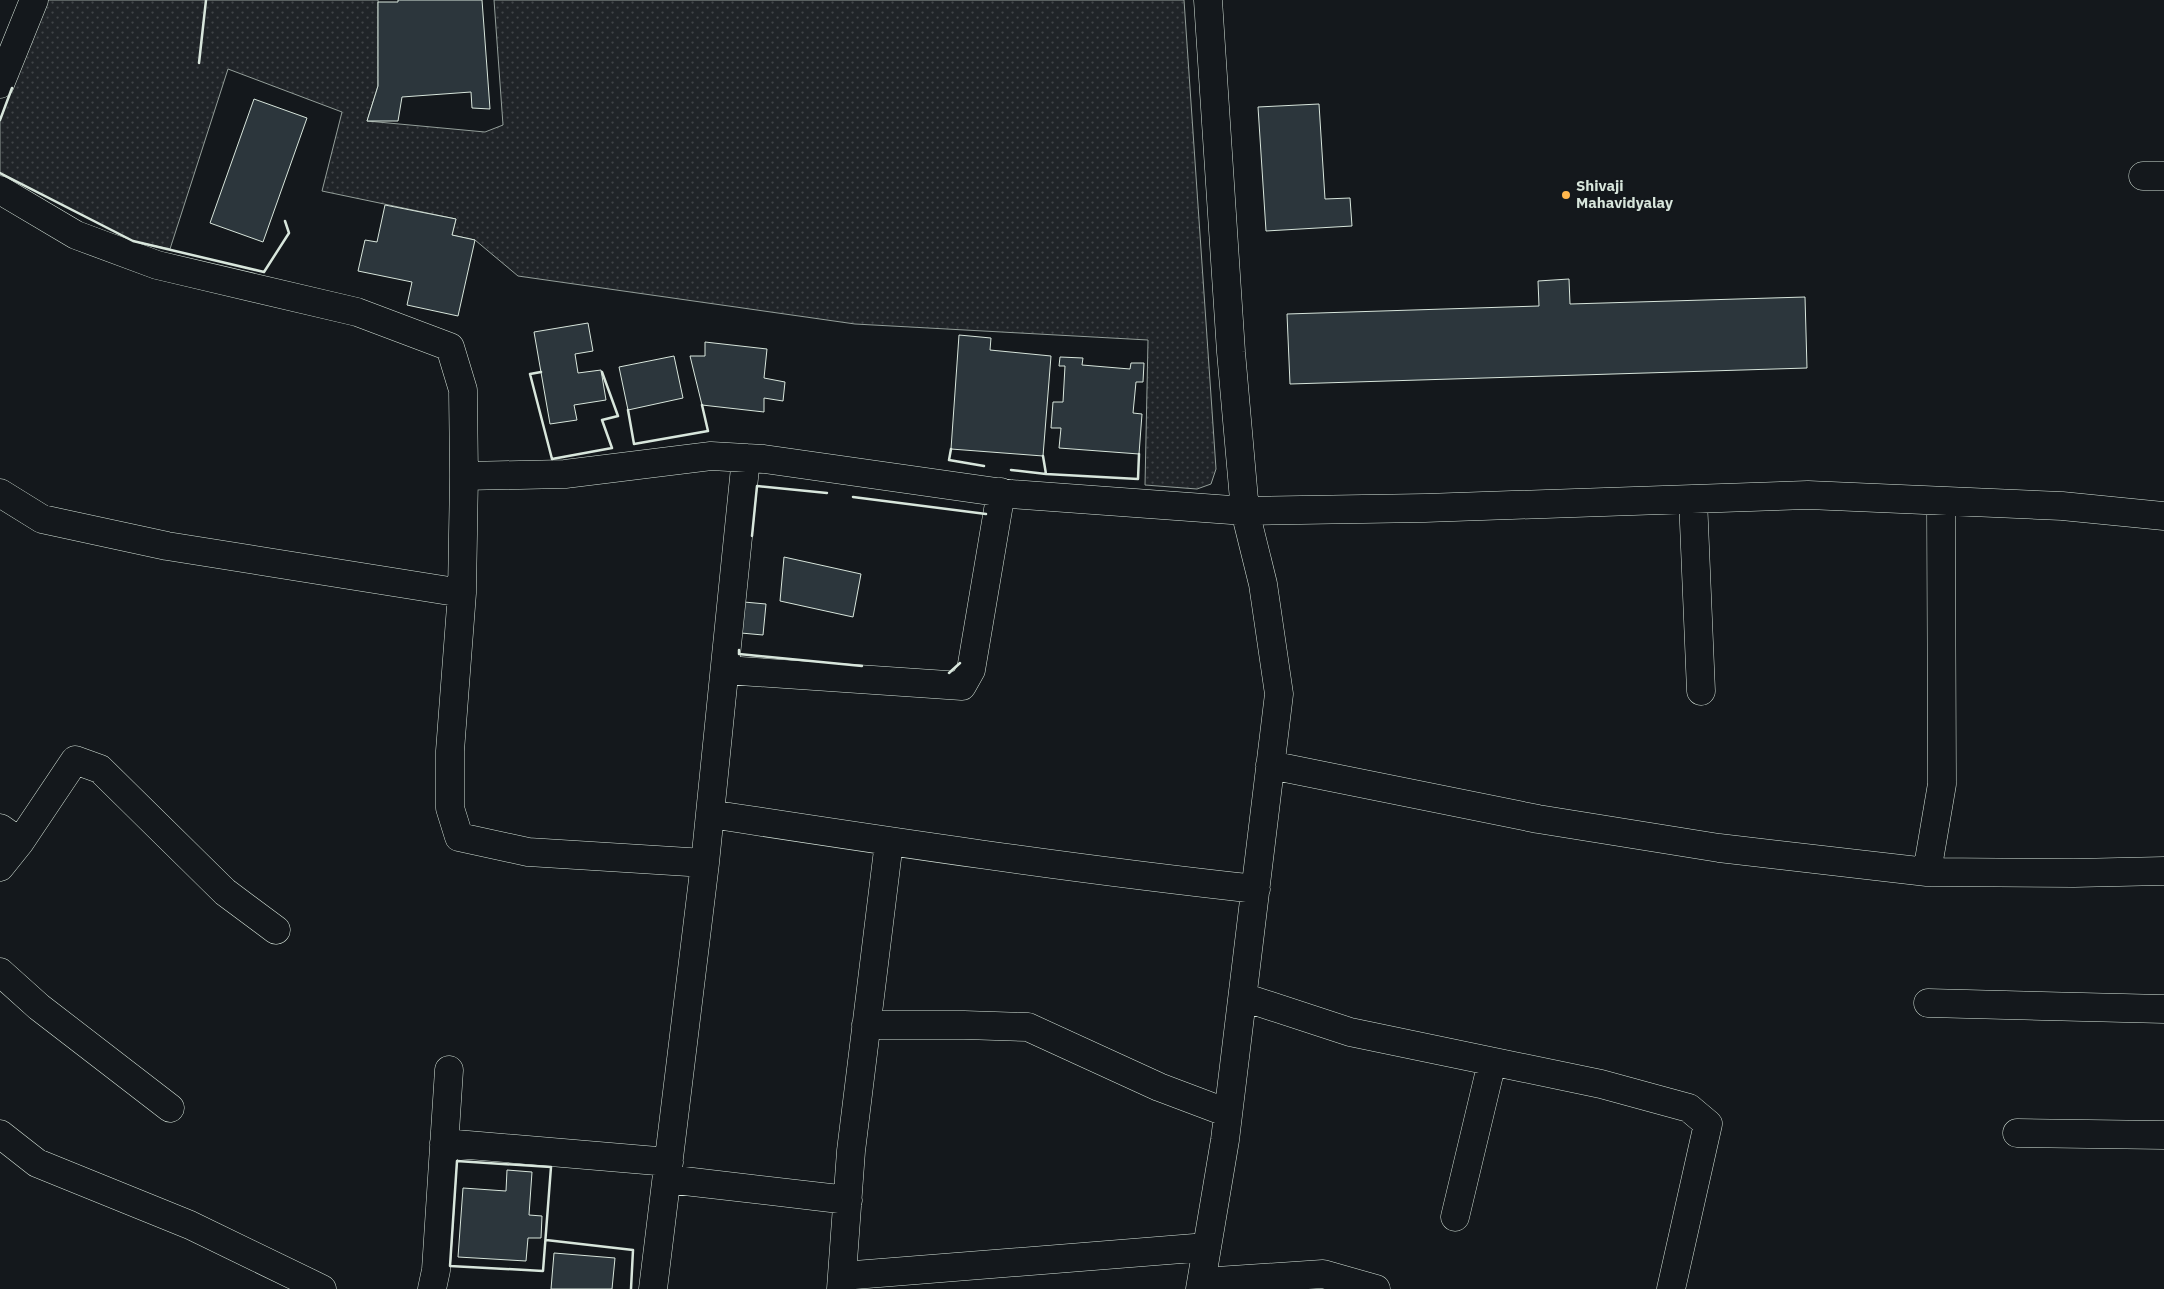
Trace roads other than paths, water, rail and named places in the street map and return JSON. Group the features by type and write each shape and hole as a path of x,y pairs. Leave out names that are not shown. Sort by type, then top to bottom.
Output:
{"street":[{"path":"0,84 34,0"},
{"path":"1208,0 1231,352 1245,511 1263,584 1279,694 1228,1113 1201,1285 1323,1274 1376,1289"},
{"path":"0,190 76,235 158,265 357,312 450,347 463,390 462,593 450,752 450,808 459,836 528,852 705,863"},
{"path":"464,476 565,474 711,456 764,458 1000,492 1245,511 1425,508 1808,495 2062,506 2164,516"},
{"path":"653,1289 705,863 746,458"},
{"path":"724,670 962,686 971,670 1000,492"},
{"path":"0,493 42,519 158,544 462,593"},
{"path":"1693,499 1701,691"},
{"path":"1927,872 1942,784 1941,501"},
{"path":"0,867 10,835 75,760 100,769 225,892 276,930"},
{"path":"1270,765 1557,822 1718,848 1927,872 2074,873 2164,871"},
{"path":"710,814 889,842 1138,876 1256,889"},
{"path":"889,842 851,1151 842,1282 1207,1247"},
{"path":"0,972 39,1007 170,1108"},
{"path":"1243,997 1350,1032 1601,1084 1689,1108 1708,1124 1670,1289"},
{"path":"1928,1003 2164,1009"},
{"path":"866,1025 1028,1027 1159,1087 1228,1113"},
{"path":"1455,1217 1492,1062"},
{"path":"432,1289 436,1270 448,1070"},
{"path":"2017,1133 2164,1136"},
{"path":"0,1134 37,1163 190,1225 322,1289"},
{"path":"444,1143 668,1170 848,1200"}],"place":[{"name":"Shivaji Mahavidyalay","path":"1566,195"}]}
